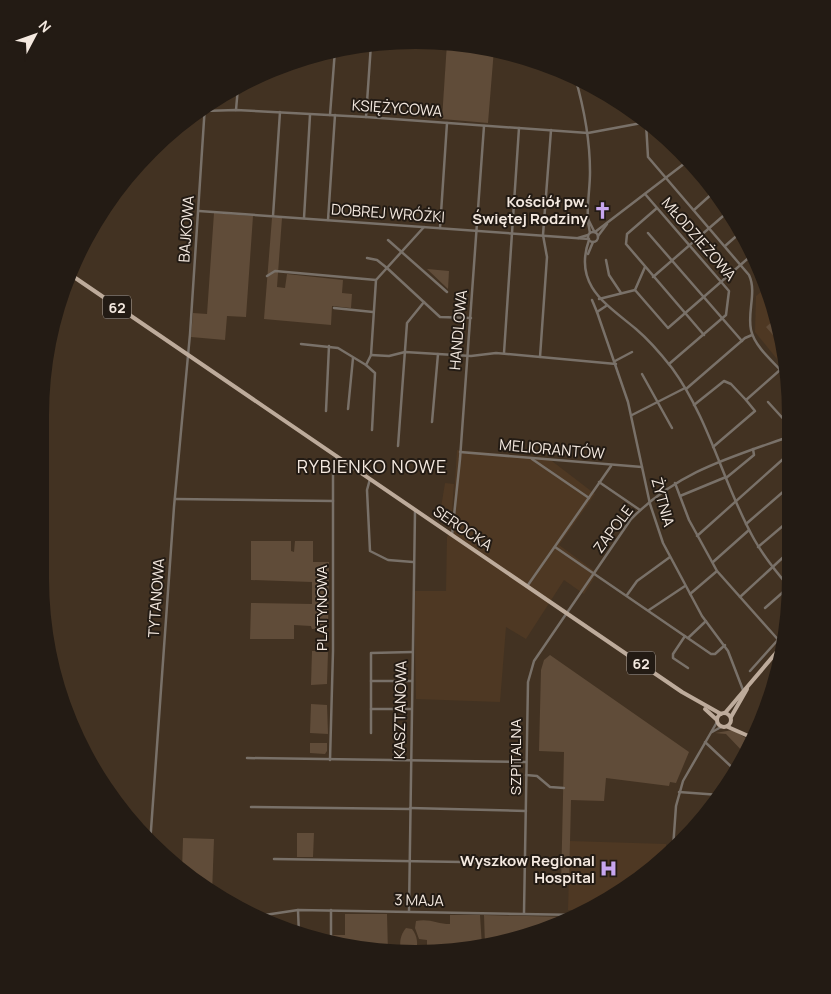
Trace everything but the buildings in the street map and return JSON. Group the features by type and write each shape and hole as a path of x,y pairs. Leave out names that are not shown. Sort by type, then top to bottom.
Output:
{"main road":[{"name":"62","path":"76,278 186,354"},
{"name":"SEROCKA","path":"186,354 692,698 723,714"},
{"path":"717,721 774,657"},
{"path":"727,727 743,693"},
{"name":"SEROCKA","path":"692,698 717,721"},
{"name":"62","path":"723,714 747,734"},
{"name":"62","path":"717,721 722,727 733,727 747,735"}],"street":[{"path":"366,117 371,52"},
{"path":"330,115 334,58"},
{"path":"577,87 588,133 590,173 587,214 591,236 587,258 588,278 599,299 640,332 669,365 685,389 694,405 749,530 772,568 782,579"},
{"path":"236,110 237,95"},
{"name":"KSIĘŻYCOWA","path":"212,111 236,110 335,115 588,133 637,124"},
{"path":"273,216 280,112"},
{"path":"304,218 310,114"},
{"path":"328,220 335,115"},
{"name":"BAJKOWA","path":"186,354 199,211 204,117"},
{"path":"440,228 447,123"},
{"name":"HANDLOWA","path":"452,535 454,531 471,318 484,126"},
{"path":"504,354 519,128"},
{"path":"540,357 548,256 543,235 551,130"},
{"path":"647,131 648,157 741,264 752,282 750,325 752,335 779,369"},
{"path":"591,236 683,165"},
{"name":"MŁODZIEŻOWA","path":"641,191 729,292 728,312 722,319"},
{"path":"694,210 709,196"},
{"path":"657,208 629,232 626,238 627,246 704,335"},
{"name":"DOBREJ WRÓŻKI","path":"199,211 477,229 576,238 591,236"},
{"path":"653,277 723,216"},
{"path":"591,236 597,240 610,221"},
{"path":"366,365 371,355 376,280 424,226"},
{"path":"648,233 742,341"},
{"path":"591,236 598,236"},
{"path":"725,246 736,237"},
{"path":"388,240 402,250 447,292"},
{"path":"367,258 377,260 387,268 440,317 471,318"},
{"path":"635,290 668,328 747,259"},
{"path":"606,260 609,275 621,293"},
{"path":"635,290 645,267"},
{"path":"267,276 275,271 376,280"},
{"path":"599,299 635,290"},
{"name":"ŻYTNIA","path":"592,300 616,362 632,415 650,502 670,557 706,621 725,645 734,663 743,693"},
{"path":"398,446 409,319 424,302"},
{"path":"597,312 606,306"},
{"path":"334,308 373,312"},
{"path":"669,365 722,319"},
{"path":"632,415 685,389 742,341 752,335"},
{"path":"301,344 338,348 366,365 376,376 372,430"},
{"path":"326,411 329,346"},
{"path":"371,355 389,356 405,352 467,356 504,354 616,362 632,352"},
{"name":"TYTANOWA","path":"151,832 186,354"},
{"path":"432,422 438,354"},
{"path":"348,408 353,358"},
{"path":"746,400 779,371"},
{"path":"642,374 672,428"},
{"path":"694,405 724,381 731,384 755,412 713,447"},
{"path":"768,402 782,417"},
{"name":"ZAPOLE","path":"567,613 631,519 640,510 675,483 719,461 782,440"},
{"path":"680,496 726,478 754,455 753,449"},
{"name":"MELIORANTÓW","path":"460,452 642,467"},
{"name":"PLATYNOWA","path":"330,760 333,651 333,466 337,456"},
{"path":"532,458 589,498"},
{"path":"697,536 782,460"},
{"path":"528,585 612,465"},
{"path":"370,479 367,490 370,551 388,560 413,562"},
{"path":"599,482 640,510"},
{"path":"675,483 697,536 717,571 777,639"},
{"path":"746,524 782,493"},
{"path":"175,499 333,501"},
{"name":"KASZTANOWA","path":"409,911 415,510"},
{"path":"758,547 782,526"},
{"path":"712,563 749,530"},
{"path":"556,547 712,654 725,645"},
{"path":"627,595 637,581 670,557"},
{"path":"740,597 782,559"},
{"path":"690,594 717,571"},
{"path":"649,610 685,585"},
{"path":"765,608 781,594"},
{"name":"SZPITALNA","path":"524,913 528,682 530,670 539,653 567,613"},
{"path":"688,668 674,658 673,654 687,637 706,621"},
{"path":"750,670 776,642"},
{"path":"371,733 371,653 412,652"},
{"path":"371,681 412,681"},
{"path":"371,709 411,709"},
{"path":"674,839 679,792 704,742 712,732 717,721"},
{"path":"712,732 722,727"},
{"path":"704,742 730,766"},
{"path":"247,758 526,762"},
{"path":"526,775 538,776 550,787 564,788"},
{"path":"679,792 711,794"},
{"path":"251,806 526,811"},
{"path":"274,859 526,863"},
{"path":"298,910 299,926"},
{"name":"3 MAJA","path":"269,914 298,910 563,914"},
{"path":"331,910 331,935"}],"shaded area":[{"path":"446,51 493,57 488,123 442,119"},
{"path":"214,213 253,216 246,317 227,316 225,340 191,337 193,313 207,314"},
{"path":"272,218 282,218 277,287 285,288 287,274 343,280 342,293 352,294 351,308 332,306 331,325 264,319"},
{"path":"427,269 449,271 448,289"},
{"path":"761,292 770,321 778,360 755,332 756,296"},
{"path":"770,323 773,335 766,327"},
{"path":"457,450 548,458 595,494 559,545 597,573 584,594 564,580 526,639 506,627 500,702 416,699 414,591 446,591 447,537 452,529"},
{"path":"445,483 454,484 451,528 439,520"},
{"path":"251,541 291,541 291,551 294,552 295,541 313,541 313,562 329,562 328,628 312,629 311,626 294,625 294,639 250,639 251,603 312,604 312,582 251,580"},
{"path":"312,651 328,651 327,684 311,685"},
{"path":"550,655 689,752 676,783 670,782 669,786 606,778 604,801 571,800 569,885 561,887 564,752 539,751 541,670 544,660"},
{"path":"311,704 327,705 328,734 310,733"},
{"path":"733,730 745,738 740,749 726,734 715,733"},
{"path":"310,743 327,743 327,751 325,754 310,753"},
{"path":"297,833 314,833 313,857 297,857"},
{"path":"183,838 214,839 212,883 182,861"},
{"name":"Wyszkow Regional Hospital","path":"570,841 666,844 639,869 619,883 599,896 568,910"},
{"path":"345,914 387,914 388,944 332,935 345,935"},
{"path":"450,915 480,915 482,939 427,945 427,940 419,939 415,928 416,921 425,920 450,924"},
{"path":"484,915 556,917 510,933 485,938"},
{"path":"406,928 412,929 417,940 417,945 401,944 402,934"}],"place":[{"name":"Kościół pw. Świętej Rodziny","path":"602,210"},
{"name":"Wyszkow Regional Hospital","path":"609,869"}],"district":[{"name":"RYBIENKO NOWE","path":"372,466"}]}
